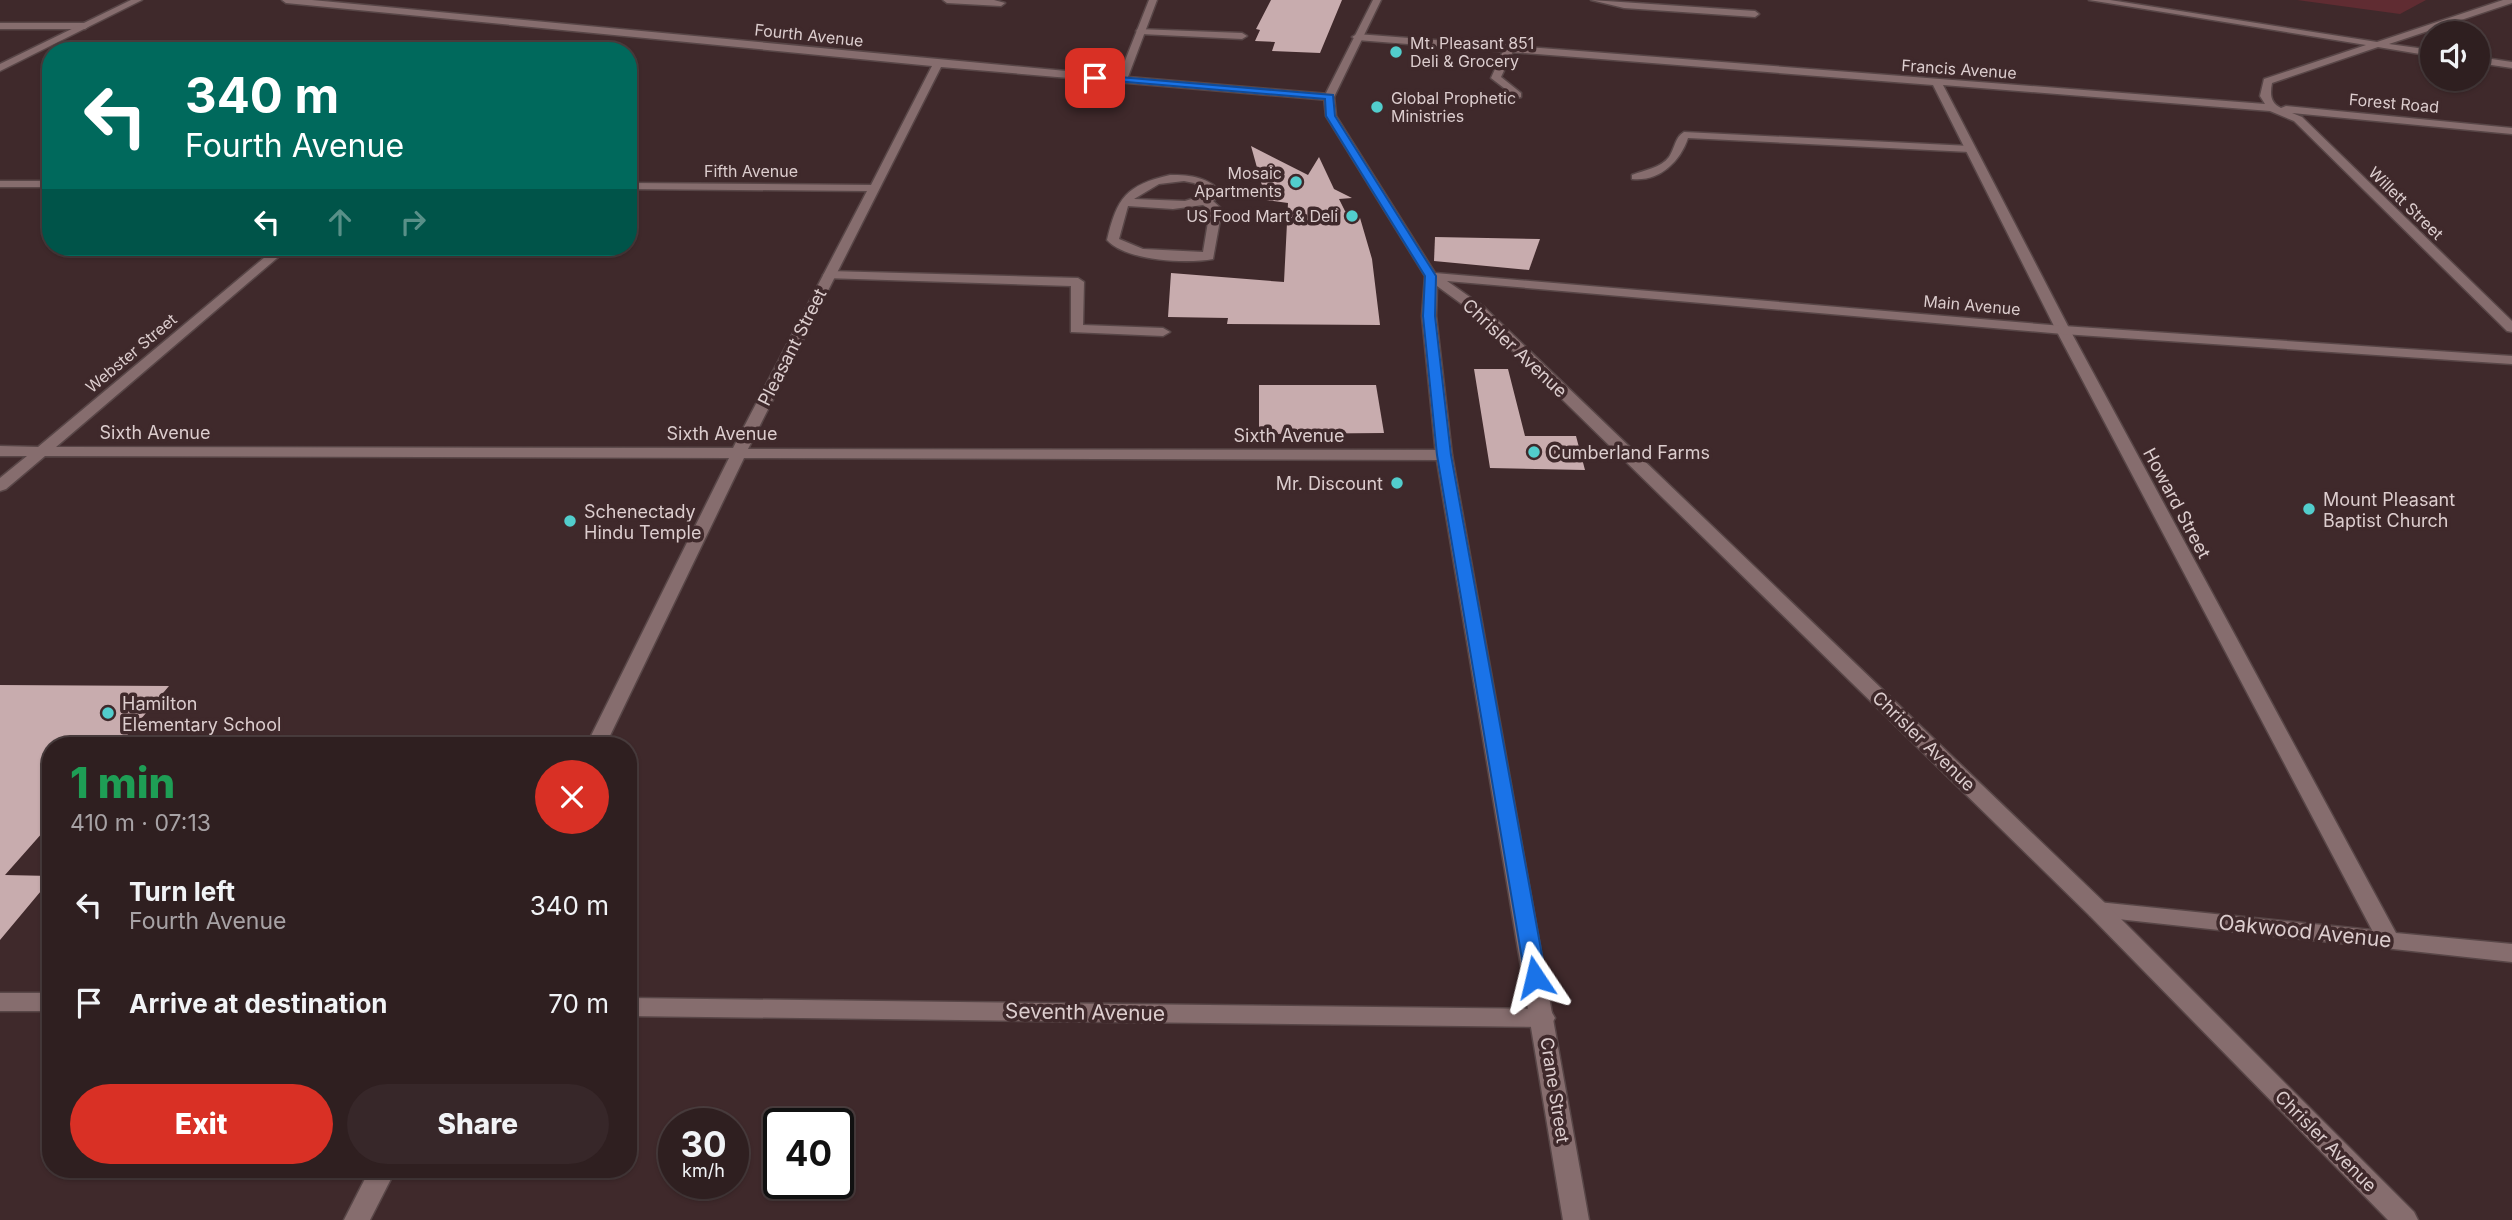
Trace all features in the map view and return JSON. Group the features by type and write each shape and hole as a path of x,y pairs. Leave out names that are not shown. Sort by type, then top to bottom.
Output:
{"street":[{"path":"53,42 138,0"},
{"name":"Fourth Avenue","path":"286,0 938,64 1329,97"},
{"path":"947,0 1001,3"},
{"path":"1122,80 1153,0"},
{"path":"1377,0 1329,97 1331,116 1431,276"},
{"path":"1588,0 1755,14"},
{"path":"2093,0 2420,51"},
{"path":"2272,108 2265,96 2267,81 2512,0"},
{"path":"0,26 85,26"},
{"path":"1143,26 1233,26"},
{"path":"1143,26 1242,36"},
{"name":"Francis Avenue","path":"1357,37 2272,108"},
{"path":"0,68 42,47"},
{"path":"1509,49 1496,78 1517,94"},
{"path":"2490,62 2512,65"},
{"name":"Pleasant Street","path":"599,737 739,452 938,64"},
{"name":"Howard Street","path":"1937,83 2063,330 2388,939"},
{"name":"Forest Road","path":"2272,108 2512,131"},
{"name":"Willett Street","path":"2272,108 2298,119 2512,328"},
{"path":"1636,177 1669,166 1678,153 1684,135 1970,149"},
{"path":"1125,202 1179,205 1206,202 1217,194 1211,186 1196,179 1175,178 1154,182 1125,202 1113,240 1117,246 1136,253 1209,256 1216,209 1206,202"},
{"path":"0,184 42,184"},
{"name":"Fifth Avenue","path":"637,186 873,188"},
{"name":"Webster Street","path":"0,486 273,256"},
{"path":"829,275 1078,282 1076,329 1163,332"},
{"name":"Main Avenue","path":"1431,276 2063,330 2512,360"},
{"name":"Crane Street","path":"1431,276 1429,316 1444,455 1576,1220"},
{"name":"Chrisler Avenue","path":"1431,276 1479,310 2098,910 2405,1220"},
{"name":"Sixth Avenue","path":"0,451 1444,455"},
{"name":"Oakwood Avenue","path":"2098,910 2512,953"},
{"path":"0,1002 42,1002"},
{"name":"Seventh Avenue","path":"637,1007 1543,1018"},
{"path":"357,1220 378,1178"}],"shaded area":[{"path":"2297,0 2426,0 2400,14"}],"building":[{"path":"1271,0 1342,0 1320,53 1272,51 1275,42 1255,41 1260,30 1256,29"},
{"path":"1251,146 1308,175 1319,157 1334,189 1352,198 1339,199 1345,211 1358,211 1372,259 1380,325 1227,324 1228,318 1168,317 1171,273 1284,282 1288,203 1266,200"},
{"path":"1435,237 1540,239 1529,270 1434,261"},
{"path":"1474,369 1508,369 1525,436 1576,436 1585,470 1490,468"},
{"path":"1259,385 1376,385 1384,433 1259,434"},
{"name":"Hamilton Elementary School","path":"0,685 169,686 126,737 42,737 42,833 5,875 42,876 42,890 0,940"}],"place":[{"name":"Mt. Pleasant 851 Deli & Grocery","path":"1396,52"},
{"name":"Global Prophetic Ministries","path":"1377,107"},
{"name":"Mosaic Apartments","path":"1296,182"},
{"name":"US Food Mart & Deli","path":"1352,216"},
{"name":"Cumberland Farms","path":"1534,452"},
{"name":"Mr. Discount","path":"1397,483"},
{"name":"Mount Pleasant Baptist Church","path":"2309,509"},
{"name":"Schenectady Hindu Temple","path":"570,521"},
{"name":"Hamilton Elementary School","path":"108,713"}],"route":[{"path":"1095,78 1329,97 1331,116 1431,276 1429,316 1444,455 1535,977"}]}
